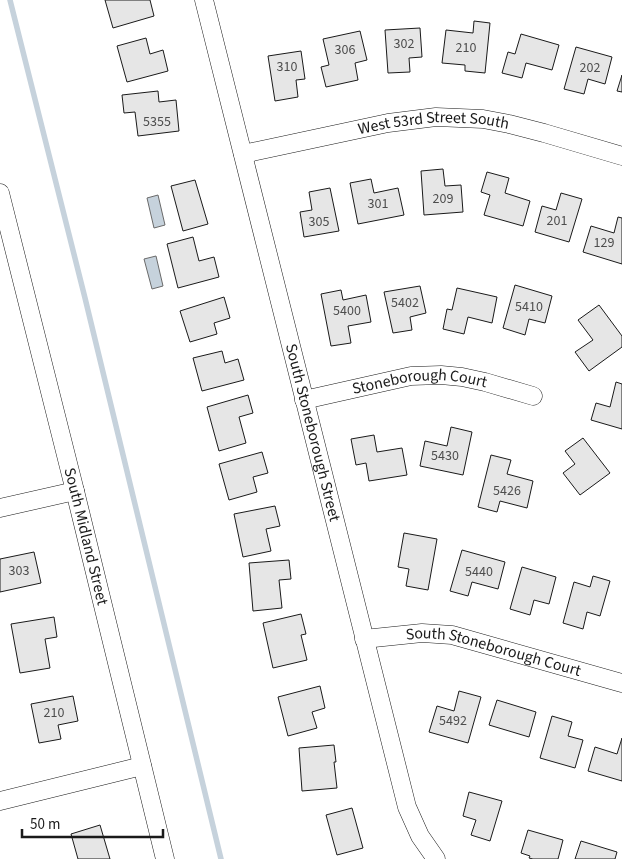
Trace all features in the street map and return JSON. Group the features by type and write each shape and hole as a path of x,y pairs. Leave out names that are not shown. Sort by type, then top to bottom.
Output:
{"street":[{"name":"South Stoneborough Street","path":"204,0 407,807 420,836 436,859"},
{"name":"West 53rd Street South","path":"243,154 388,123 436,117 483,119 509,124 622,156"},
{"name":"South Midland Street","path":"0,193 3,215 75,491 165,859"},
{"name":"Stoneborough Court","path":"304,400 411,376 441,375 485,382 533,396"},
{"path":"0,508 75,491"},
{"name":"South Stoneborough Court","path":"364,639 422,633 452,635 622,683"},
{"path":"0,801 142,766"}],"shaded area":[{"path":"158,195 165,225 154,228 147,198"},
{"path":"156,256 163,286 152,289 144,259"}],"building":[{"path":"105,0 150,0 154,16 113,28"},
{"path":"474,21 490,23 485,73 465,71 465,65 442,63 446,30 473,33"},
{"path":"420,28 422,57 409,58 410,72 388,73 385,30"},
{"path":"360,31 367,60 355,63 358,80 326,87 321,67 329,65 323,39"},
{"path":"521,34 559,45 552,70 526,63 522,78 502,73 508,52 515,54"},
{"path":"146,38 150,54 163,50 168,71 127,82 117,46"},
{"path":"576,47 612,57 605,84 588,79 584,94 564,89"},
{"path":"301,51 305,79 296,80 298,97 275,101 268,56"},
{"path":"622,75 622,92 617,91"},
{"path":"158,91 159,102 176,100 179,131 138,136 135,112 124,113 122,95"},
{"path":"443,169 445,186 461,185 463,212 424,215 421,171"},
{"path":"487,172 509,178 505,193 530,201 523,226 484,215 490,195 481,192"},
{"path":"371,179 374,193 398,188 404,215 358,224 350,183"},
{"path":"195,180 208,224 183,231 171,186"},
{"path":"330,188 339,231 304,237 300,212 312,210 309,192"},
{"path":"561,193 582,199 569,242 535,232 542,206 556,210"},
{"path":"618,217 622,218 622,264 583,252 591,226 614,233"},
{"path":"193,237 199,261 214,257 219,277 178,288 167,244"},
{"path":"515,285 552,296 545,323 529,319 525,335 503,328"},
{"path":"420,286 426,313 410,317 412,330 393,333 384,292"},
{"path":"457,288 497,297 492,323 468,317 464,334 443,329 447,309 452,310"},
{"path":"341,290 343,300 366,295 371,322 348,326 351,343 331,346 321,294"},
{"path":"224,297 230,318 214,323 217,334 190,342 180,311"},
{"path":"599,305 622,336 622,347 589,371 575,352 593,340 578,320"},
{"path":"222,351 225,363 238,359 244,380 202,391 193,358"},
{"path":"616,382 622,384 622,429 591,420 596,403 610,407"},
{"path":"248,395 253,413 239,417 246,443 219,451 207,407"},
{"path":"451,427 472,432 463,475 420,466 425,441 447,446"},
{"path":"374,435 377,452 402,448 407,475 369,481 366,463 356,465 351,439"},
{"path":"583,438 610,473 580,495 563,473 575,464 565,451"},
{"path":"262,452 268,473 253,477 257,492 229,500 219,464"},
{"path":"491,455 511,460 507,474 533,481 527,508 500,501 497,512 478,507"},
{"path":"275,506 280,526 266,529 271,551 243,557 234,514"},
{"path":"404,533 437,539 428,590 406,586 409,569 398,567"},
{"path":"462,550 505,562 498,589 472,582 468,596 450,591"},
{"path":"34,552 41,583 0,592 0,559"},
{"path":"289,560 291,579 279,580 282,608 253,611 249,563"},
{"path":"522,567 556,577 549,604 534,600 530,615 510,609"},
{"path":"593,576 610,581 600,616 587,612 583,629 563,623 574,582 590,587"},
{"path":"301,614 306,634 301,635 307,660 273,668 263,623"},
{"path":"54,617 57,637 45,639 50,668 20,673 11,624"},
{"path":"320,686 325,708 312,712 317,728 288,736 278,697"},
{"path":"459,691 481,697 468,743 429,732 437,706 454,711"},
{"path":"73,696 78,721 58,725 61,739 39,743 31,704"},
{"path":"497,700 536,712 529,737 489,725"},
{"path":"552,716 572,722 568,736 583,740 575,768 540,758"},
{"path":"622,738 622,781 588,771 595,747 617,754"},
{"path":"334,745 337,788 302,791 299,748"},
{"path":"469,792 502,801 490,841 471,835 476,820 463,816"},
{"path":"352,808 363,848 337,855 326,815"},
{"path":"100,825 110,859 78,859 71,834"},
{"path":"528,830 563,840 558,859 533,859 521,853"},
{"path":"581,841 617,852 615,859 575,859"}],"waterway":[{"path":"10,0 85,298 221,859"}]}
